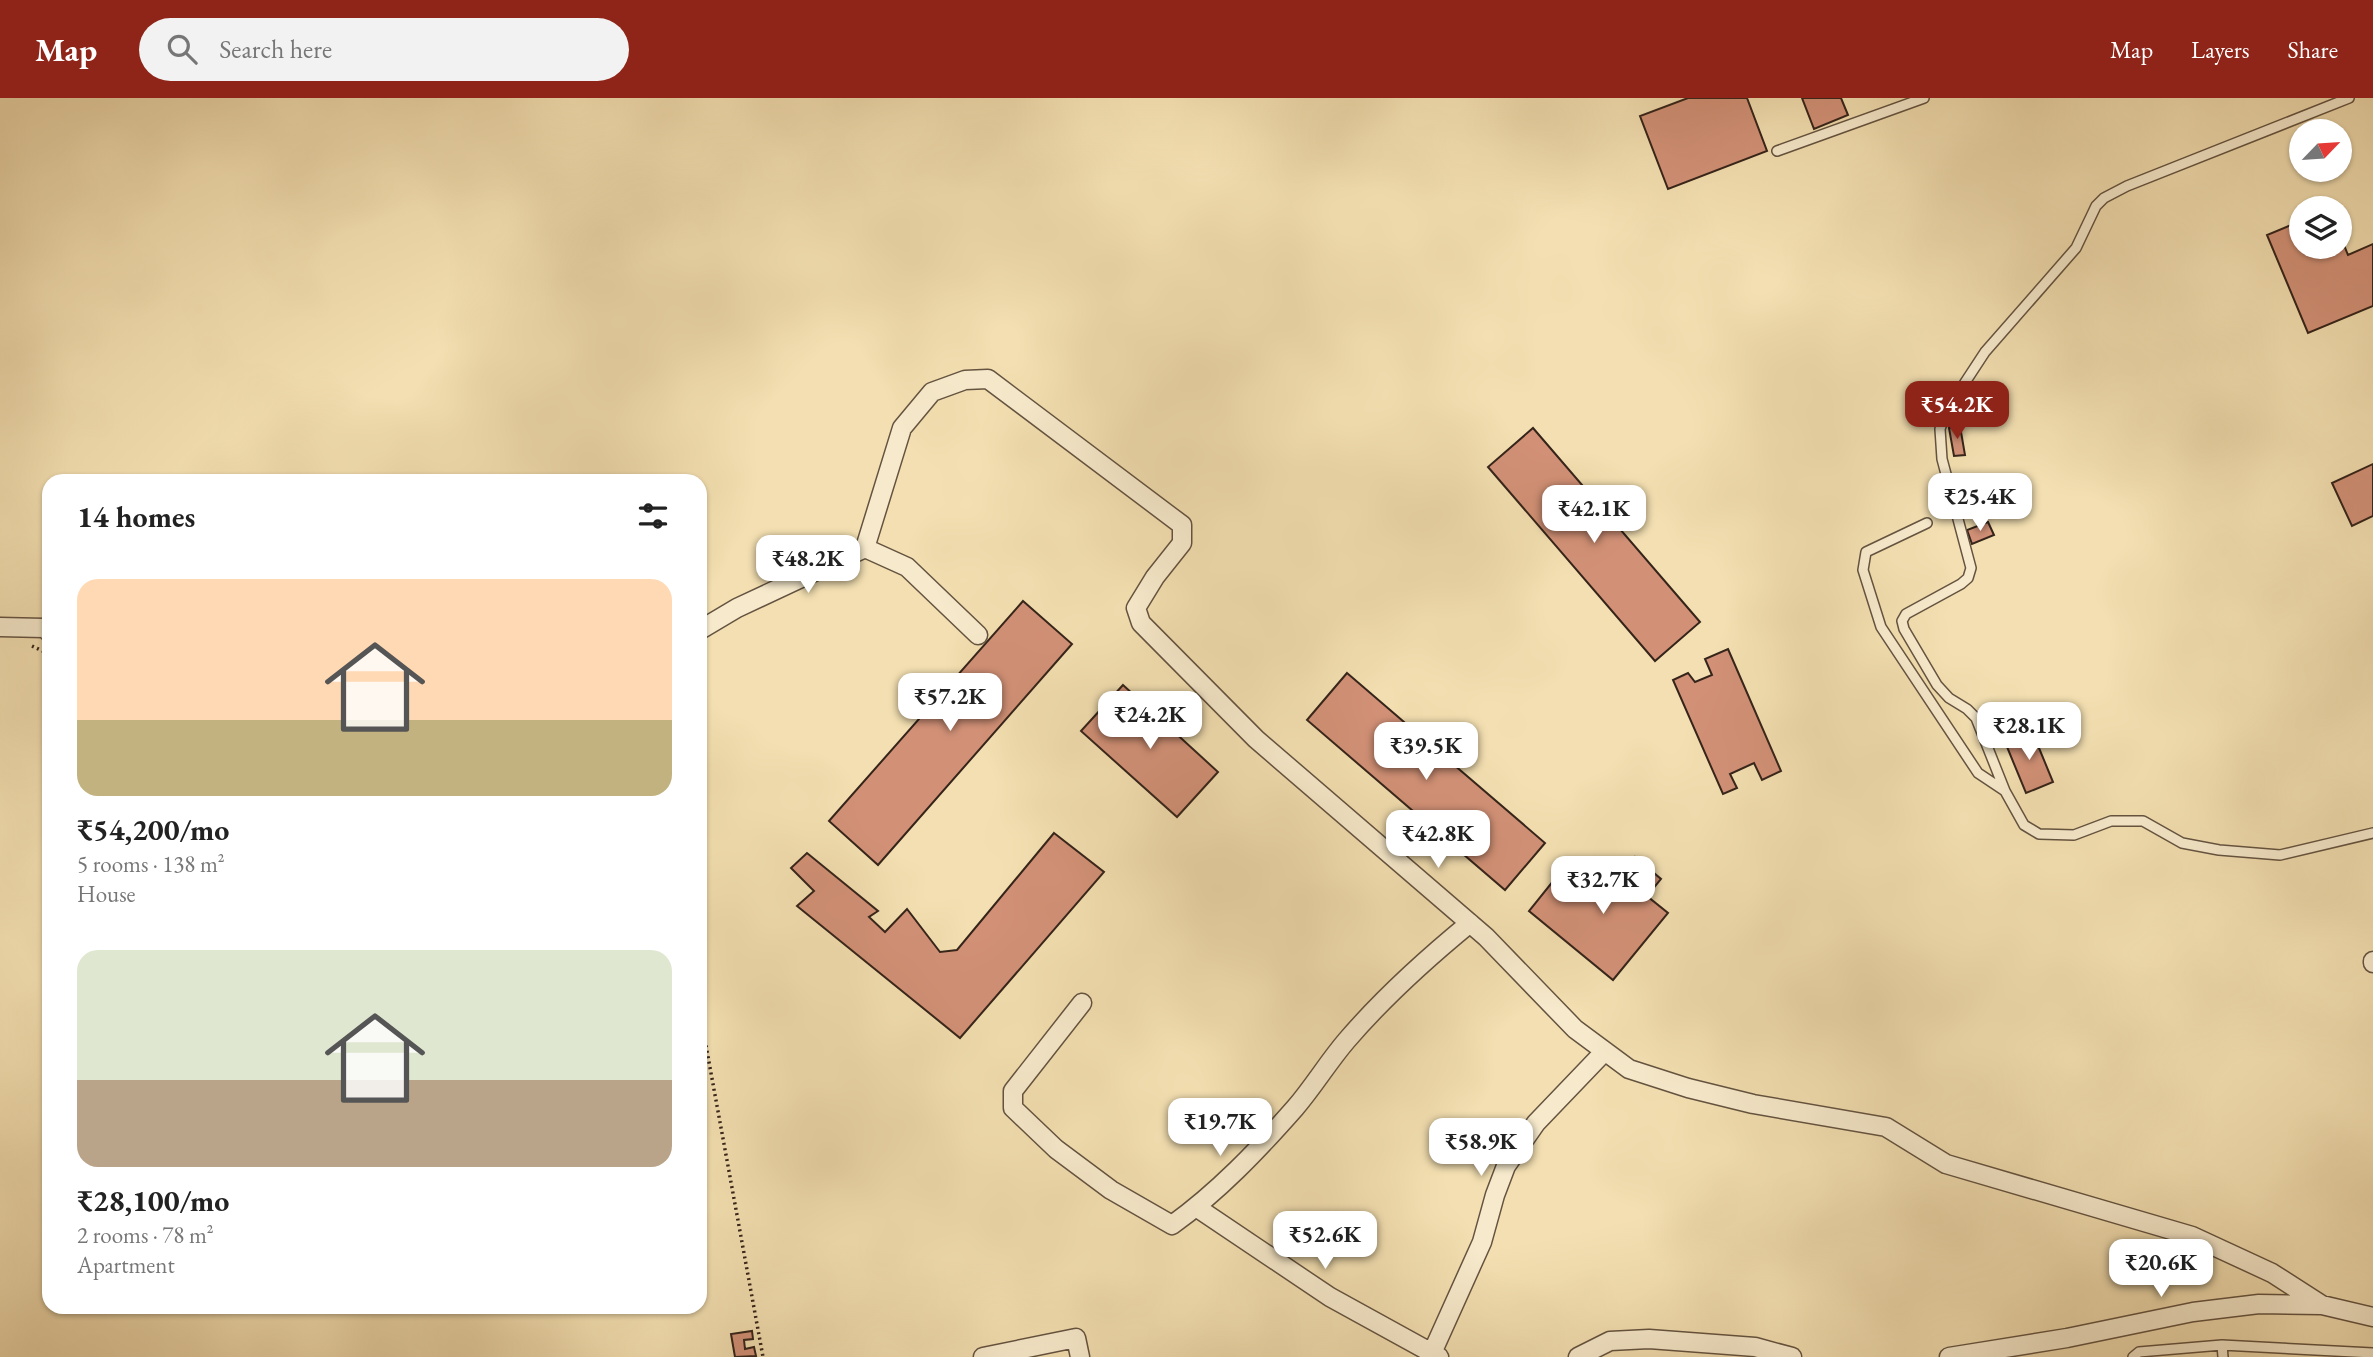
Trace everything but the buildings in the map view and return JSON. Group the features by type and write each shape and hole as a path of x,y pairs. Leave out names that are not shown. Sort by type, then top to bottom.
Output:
{"street":[{"path":"707,626 737,608 866,548 902,428 932,392 965,380 988,379 1182,525 1182,543 1155,577 1136,608 1141,623 1256,739 1471,923 1575,1029 1629,1069 1688,1088 1753,1104 1886,1127 1946,1164 2192,1236 2272,1273 2322,1305"},
{"path":"866,548 907,568 978,635"},
{"path":"0,627 42,628"},
{"path":"1082,1003 1013,1091 1013,1108 1056,1149 1111,1190 1172,1224 1196,1207 1250,1156 1296,1106 1346,1040 1388,996 1429,957 1471,923"},
{"path":"1196,1207 1330,1297 1435,1355 1482,1242 1494,1195 1506,1166 1536,1124 1605,1051"},
{"path":"1949,1357 2067,1338 2193,1312 2259,1304 2322,1305 2373,1317"},
{"path":"983,1357 1076,1338 1080,1357"},
{"path":"1578,1357 1610,1341 1649,1339 1755,1347 1791,1357"}],"lane":[{"path":"1777,151 1924,98"},
{"path":"2349,98 2127,186 2104,198 2096,206 2076,248 1985,352 1947,410 1940,429 1942,459 1971,568 1968,578 1961,584 1906,614 1902,621 1937,685 1949,698 1976,718 2005,791 2024,825 2039,834 2074,835 2110,821 2143,821 2182,843 2218,850 2280,856 2373,834"},
{"path":"1927,523 1866,552 1863,570 1881,627 1978,773 2005,791"},
{"path":"2222,1346 2223,1357"},
{"path":"2133,1357 2139,1352 2222,1346 2373,1353"}],"path":[{"path":"707,1051 763,1357"}]}
